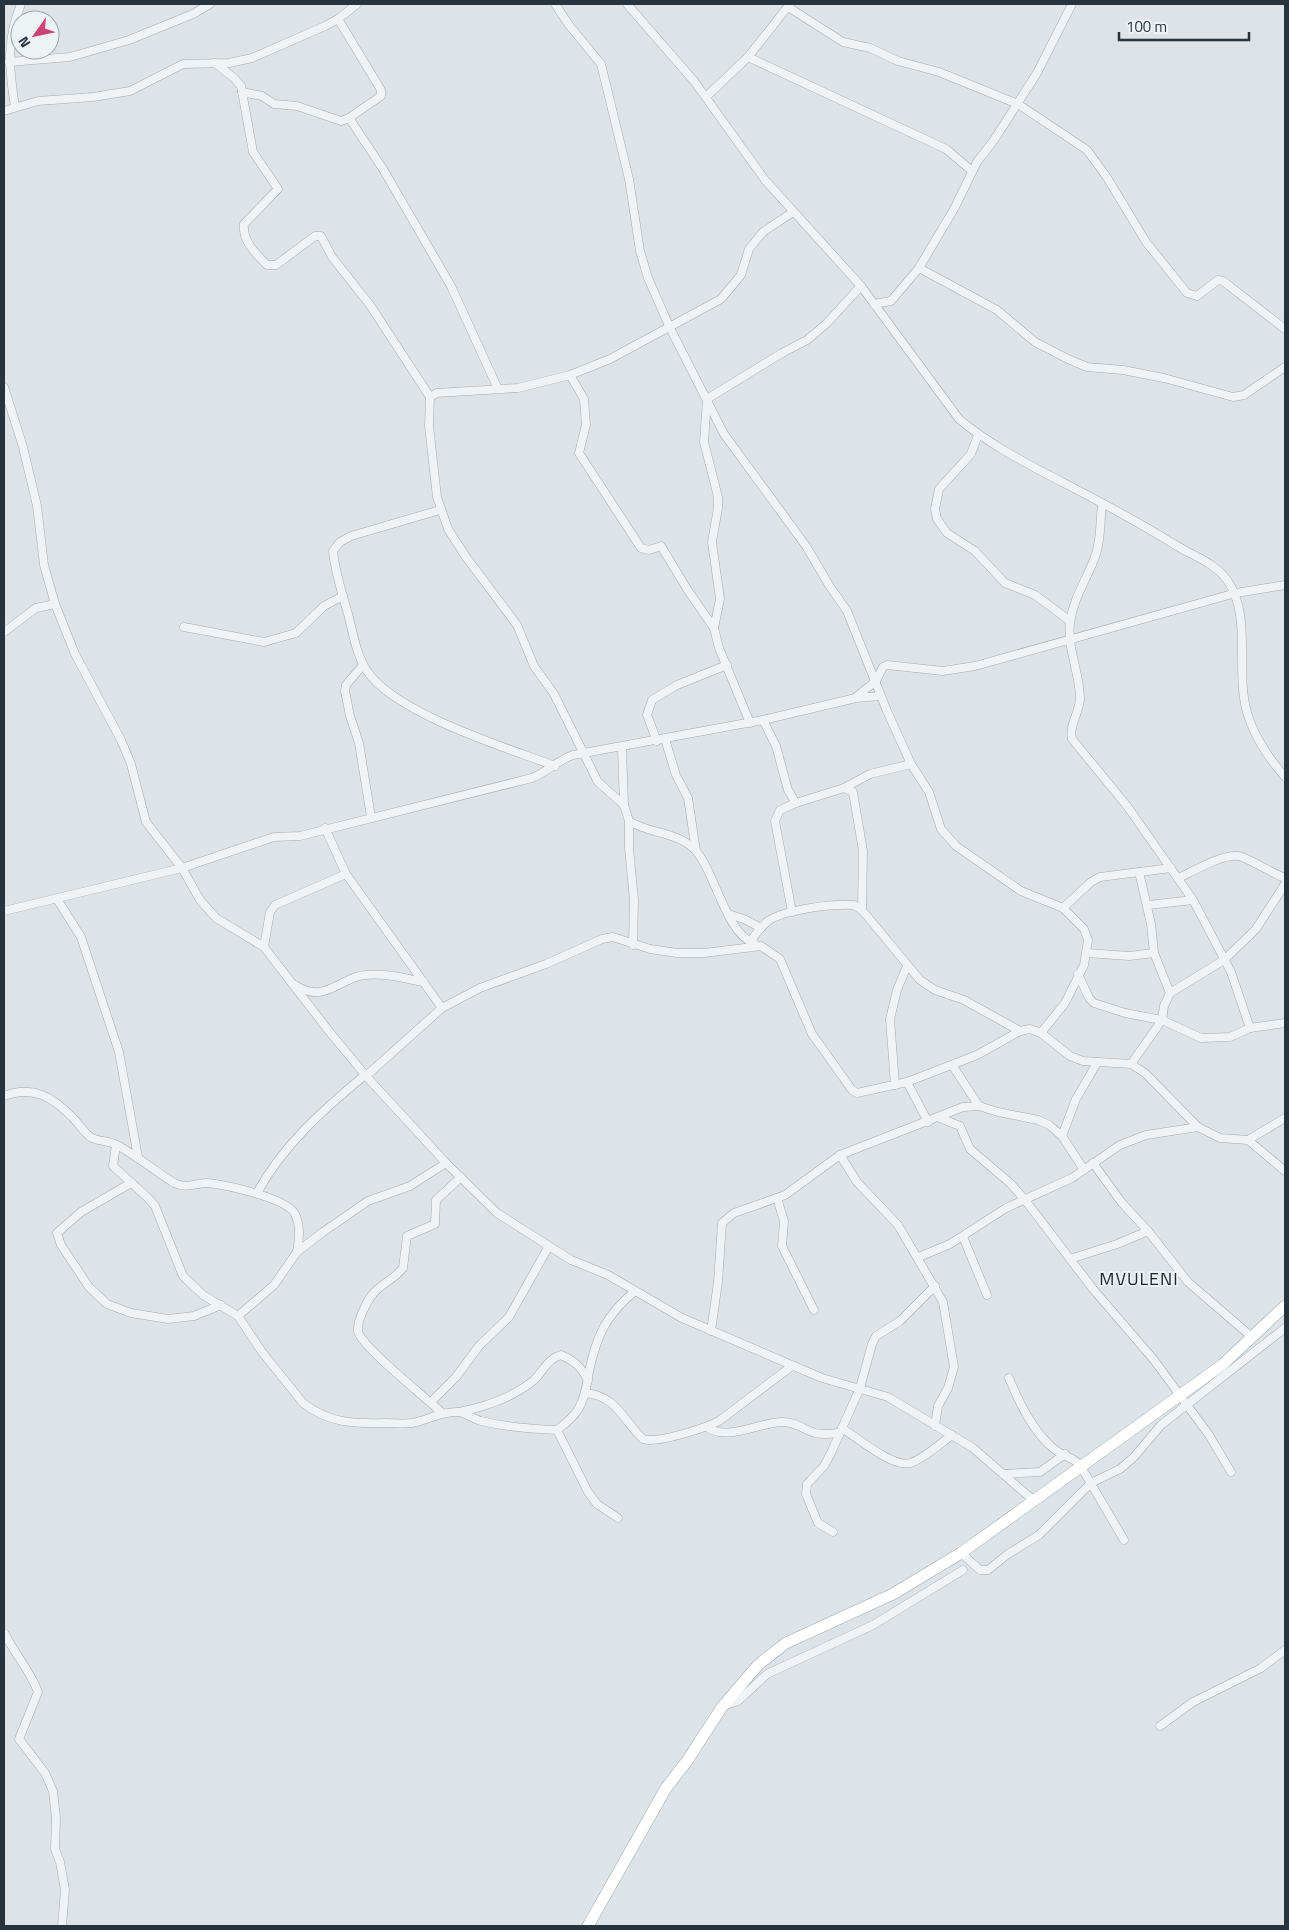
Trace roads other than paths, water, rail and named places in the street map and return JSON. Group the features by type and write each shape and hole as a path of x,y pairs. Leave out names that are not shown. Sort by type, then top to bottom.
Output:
{"main road":[{"path":"588,1926 666,1788 687,1761 722,1707 758,1665 786,1642 893,1594 964,1557 1033,1500 1080,1465 1180,1395 1223,1370 1285,1306"}],"street":[{"path":"15,107 9,62 12,26 21,4"},
{"path":"9,62 70,56 129,40 193,14 210,4"},
{"path":"4,111 38,101 93,97 125,92 183,64 240,61 252,58 338,19 357,4"},
{"path":"555,4 562,16 601,64 629,179 640,251 648,278 670,328 724,434 806,546 828,585 847,610 876,681 880,696 911,764 929,792 941,829 956,846 1021,891 1063,908 1084,929 1088,940 1087,953 1065,1003 1041,1033"},
{"path":"627,4 706,97 765,180 861,286 940,396 959,419 978,435 1006,453 1211,565 1225,577 1236,593 1243,661 1244,698 1250,721 1263,749 1285,777"},
{"path":"874,304 891,301 919,268 954,209 972,171 1037,73 1072,4"},
{"path":"706,97 748,57 789,5 843,42 870,48 904,63 939,72 1018,104 1087,150 1106,176 1146,242 1187,294 1197,296 1218,280 1223,281 1285,329"},
{"path":"242,92 262,96 274,104 297,106 341,121 349,118 382,94 338,19"},
{"path":"748,57 946,149 972,171"},
{"path":"215,63 238,81 242,92 253,152 278,189 244,224 245,237 256,254 271,266 276,265 315,236 321,236 332,257 370,305 430,397 429,426 440,510 448,529 466,557 517,625 534,666 554,694 598,782 624,805"},
{"path":"349,118 383,169 451,286 498,389"},
{"path":"430,397 437,393 518,388 570,375 610,359 721,299 741,275 749,249 763,232 793,212"},
{"path":"919,268 996,310 1035,342 1087,367 1123,370 1164,378 1233,397 1244,395 1285,367"},
{"path":"708,400 773,358 806,340 826,324 861,286"},
{"path":"570,375 584,399 586,425 579,449 581,457 608,495 641,548 649,550 661,546 687,589 714,628 750,723"},
{"path":"4,387 23,447 39,519 44,565 55,604 75,654 121,740 131,764 146,822 182,868 200,900 216,918 264,947 365,1075 446,1163 497,1214 571,1260 608,1275 682,1318 792,1366 840,1384 888,1397 973,1448 1033,1500"},
{"path":"708,400 704,442 718,497 712,542 720,599 714,628"},
{"path":"978,435 971,454 939,489 935,509 937,519 947,533 975,551 1005,583 1035,595 1070,622"},
{"path":"1102,504 1094,560 1078,593 1070,622 1069,640 1080,688 1080,702 1070,731 1072,739 1127,806 1193,900 1231,972 1250,1028"},
{"path":"440,510 351,536 340,542 333,551 336,574 363,665 373,679 391,696 490,742 555,766"},
{"path":"856,698 876,681 883,667 887,665 942,671 956,670 1236,593 1285,585"},
{"path":"184,627 264,642 296,634 324,606 343,596"},
{"path":"4,632 36,608 55,604"},
{"path":"363,665 346,684 345,691 350,716 359,743 371,817"},
{"path":"727,665 677,686 652,700 647,715 688,798 696,851 728,914 750,942 761,946 780,959 812,1034 852,1090 863,1093 907,1082 989,1050 1020,1031 1030,1029 1041,1033 1070,1056 1083,1062 1131,1064 1145,1073 1198,1128 1220,1138 1248,1140 1285,1118"},
{"path":"4,912 182,868 274,837 300,836 325,828 532,778 566,758 750,723 856,698 880,696"},
{"path":"763,720 776,746 788,790 796,803"},
{"path":"622,748 624,805 629,821 629,848 634,900 633,945"},
{"path":"792,912 775,821 780,810 844,788 870,774 911,764"},
{"path":"854,783 853,792 863,851 862,910"},
{"path":"844,788 853,792"},
{"path":"629,821 648,831 670,836 696,851"},
{"path":"325,828 346,874 442,1008"},
{"path":"1179,878 1209,863 1234,855 1241,856 1285,878"},
{"path":"1063,908 1091,882 1100,877 1171,868"},
{"path":"1139,872 1148,906 1154,953 1170,993"},
{"path":"264,947 270,912 275,905 346,874"},
{"path":"1131,1064 1162,1020 1164,1006 1170,993 1224,960 1256,930 1285,884"},
{"path":"57,898 81,937 119,1052 138,1157"},
{"path":"1148,906 1193,900"},
{"path":"750,942 767,921 792,912 844,904 854,905 862,910 920,980 935,990 964,1000 1020,1031"},
{"path":"728,914 761,928"},
{"path":"257,1193 283,1154 306,1127 442,1008 480,988 546,964 602,939 613,937 633,945 677,953 704,954 761,946"},
{"path":"1087,953 1129,956 1154,953"},
{"path":"895,1085 890,1019 897,990 907,966"},
{"path":"1078,974 1089,998 1094,1003 1126,1013 1162,1020 1179,1026 1201,1038 1230,1037 1250,1028 1285,1023"},
{"path":"291,983 311,992 336,988 363,975 400,977 423,982"},
{"path":"1062,1136 1076,1099 1097,1062"},
{"path":"952,1065 979,1106"},
{"path":"907,1082 928,1122"},
{"path":"963,1107 966,1088"},
{"path":"4,1096 22,1090 42,1093 65,1110 93,1138 104,1139 138,1157 179,1185 206,1183 257,1193 291,1209 294,1213 299,1235 297,1252"},
{"path":"711,1331 718,1282 722,1223 734,1212 777,1198 799,1186 819,1168 840,1155 940,1118 963,1107 979,1106 1038,1120 1062,1136 1084,1170"},
{"path":"940,1118 960,1126 970,1149 1010,1183 1025,1200 1070,1259 1154,1360 1187,1405 1231,1472"},
{"path":"919,1257 963,1237 1006,1208 1061,1184 1120,1144 1136,1138 1198,1128"},
{"path":"1248,1140 1285,1170"},
{"path":"116,1145 113,1166 155,1206 183,1276 191,1286 238,1316 262,1352 303,1403 325,1418 361,1424 412,1423 442,1414 459,1412 519,1391 534,1380 550,1361 561,1355 573,1360 581,1368 588,1380"},
{"path":"840,1155 856,1182 898,1225 919,1257 935,1286 946,1312 954,1368 948,1388 938,1406 936,1426"},
{"path":"238,1316 274,1285 297,1252 368,1201 410,1186 446,1163"},
{"path":"1093,1163 1122,1203 1148,1230 1188,1282 1253,1338"},
{"path":"442,1414 431,1402 394,1373 364,1342 358,1331 371,1296 403,1268 407,1236 435,1224 436,1200 460,1177"},
{"path":"131,1182 71,1219 57,1233 61,1245 89,1287 107,1304 131,1313 168,1319 194,1316 221,1305"},
{"path":"777,1198 784,1221 782,1246 814,1310"},
{"path":"1070,1259 1117,1244 1148,1230"},
{"path":"963,1237 987,1295"},
{"path":"431,1402 456,1377 479,1346 501,1328 549,1246"},
{"path":"833,1532 818,1523 805,1490 811,1480 824,1466 860,1388 876,1336 900,1320 935,1286"},
{"path":"459,1412 480,1421 532,1429 557,1430 579,1409 585,1393 593,1353 607,1319 616,1306 635,1290"},
{"path":"722,1707 738,1701 767,1674 873,1625 963,1570 988,1570 1008,1554 1039,1536 1091,1483 1120,1469 1134,1457 1161,1425 1187,1405 1223,1370 1285,1328"},
{"path":"585,1393 597,1394 611,1402 637,1434 649,1441 707,1427 719,1421 792,1366"},
{"path":"1009,1378 1022,1406 1044,1439 1056,1451 1074,1459 1080,1465 1124,1540"},
{"path":"707,1427 718,1433 782,1422 800,1425 814,1433 840,1430 871,1449 904,1464 914,1461 952,1435"},
{"path":"557,1430 588,1492 597,1504 618,1518"},
{"path":"1003,1474 1032,1474 1040,1472 1065,1454"},
{"path":"964,1557 980,1570"},
{"path":"963,1570 964,1557"},
{"path":"5,1634 17,1656 28,1668 38,1692 19,1739 46,1773 53,1791 56,1818 55,1849 60,1862 65,1890 62,1926"},
{"path":"1160,1726 1193,1702 1261,1668 1285,1650"}],"district":[{"name":"MVULENI","path":"1139,1279"}]}
